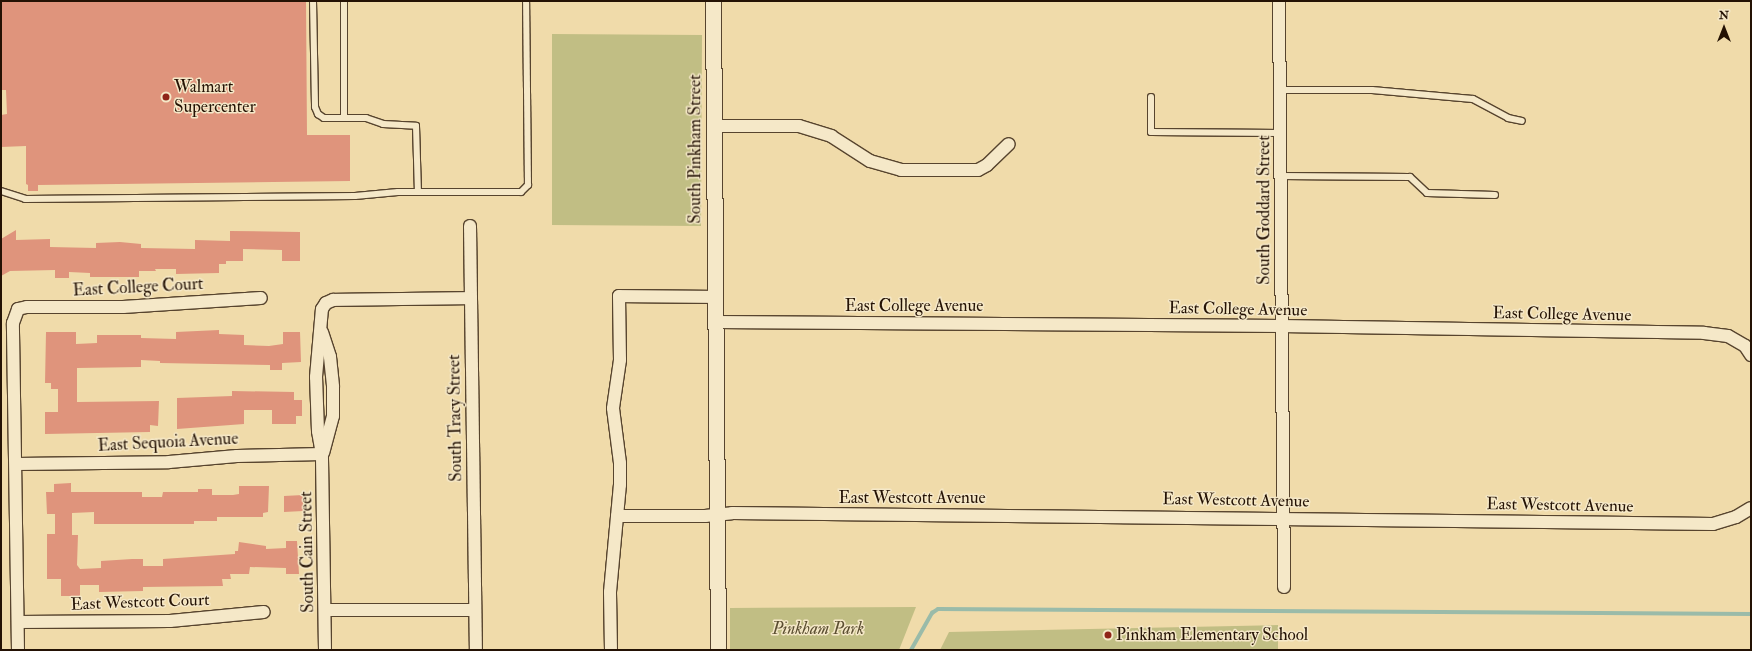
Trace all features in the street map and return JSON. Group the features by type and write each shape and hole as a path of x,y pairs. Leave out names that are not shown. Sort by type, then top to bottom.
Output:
{"street":[{"name":"South Pinkham Street","path":"713,1 718,650"},
{"name":"South Goddard Street","path":"1279,1 1284,587"},
{"path":"714,126 804,127 831,136 870,160 902,170 978,170 987,165 1008,144"},
{"name":"South Tracy Street","path":"470,226 476,650"},
{"path":"611,650 610,592 620,463 613,408 620,360 619,296 715,297"},
{"name":"East College Court","path":"16,464 13,323 18,309 27,306 124,307 261,298"},
{"name":"South Cain Street","path":"325,650 322,454 318,431 316,377 322,309 326,303 342,300 471,298"},
{"name":"East College Avenue","path":"716,322 1282,326 1704,333 1728,336 1745,346 1751,355"},
{"name":"South Cain Street","path":"321,332 330,357 333,386 333,416 322,454"},
{"name":"East Sequoia Avenue","path":"16,464 169,462 237,456 322,454"},
{"path":"16,464 18,650"},
{"name":"East Westcott Avenue","path":"718,515 1283,518 1712,524 1736,517 1751,508"},
{"path":"617,516 718,515"},
{"path":"324,610 475,610"},
{"name":"East Westcott Court","path":"18,622 170,621 264,612"}],"lane":[{"path":"313,1 315,107 318,114 324,118 366,118 383,124 416,126 418,192"},
{"path":"344,1 344,118"},
{"path":"1,191 25,199 355,196 418,192 521,192 528,185 526,1"},
{"path":"1280,90 1372,90 1466,98 1492,108 1508,118 1522,121"},
{"path":"1151,97 1151,132 1280,133"},
{"path":"1281,176 1410,177 1427,193 1495,195"}],"green space":[{"path":"552,34 702,35 701,226 552,225"},
{"name":"Pinkham Park","path":"916,607 899,650 730,650 730,608"},
{"name":"Pinkham Elementary School","path":"1278,625 1278,650 940,650 949,632"}],"building":[{"name":"Walmart Supercenter","path":"1,1 306,1 307,135 350,135 350,181 38,185 38,191 28,191 28,185 26,184 26,146 1,147 1,115 7,114 6,90 1,90"},
{"path":"16,230 16,240 50,239 50,247 96,248 96,243 120,242 141,244 141,248 195,249 195,240 230,241 230,231 300,232 300,261 282,261 282,250 243,249 243,261 226,261 226,264 219,264 219,273 176,274 176,269 155,269 156,271 139,271 139,277 90,277 90,273 69,272 69,278 55,278 55,270 10,271 1,276 1,239"},
{"path":"219,330 219,334 244,335 244,345 269,346 283,344 283,332 300,332 301,362 282,363 282,370 270,370 270,365 160,363 160,361 141,360 141,367 77,368 77,402 159,401 158,426 150,425 150,432 45,434 45,412 58,412 58,389 51,389 51,383 45,383 46,332 76,332 76,344 97,343 97,335 141,335 141,338 176,339 176,332"},
{"path":"232,391 294,392 294,400 302,400 302,416 296,416 296,424 272,424 272,410 244,410 244,424 177,429 177,398 232,396"},
{"path":"71,483 71,492 142,492 142,497 162,497 163,492 198,492 198,489 212,489 212,495 233,495 239,494 239,486 269,486 268,512 263,513 263,517 217,517 217,521 194,521 194,524 94,524 94,512 72,513 72,535 78,535 77,565 80,569 101,568 101,561 132,559 143,559 143,566 163,566 163,559 235,554 235,551 238,551 239,542 266,546 266,549 286,548 286,541 297,541 299,574 286,574 286,568 250,567 249,574 230,574 231,579 222,579 223,586 143,587 143,591 99,592 99,585 80,585 80,596 61,596 61,579 47,579 47,534 55,534 55,514 47,514 46,492 54,492 54,484"},
{"path":"303,495 303,511 284,512 284,496"}],"waterway":[{"path":"911,650 932,613 938,609 1751,614"}],"place":[{"name":"Walmart Supercenter","path":"166,97"},
{"name":"Pinkham Elementary School","path":"1108,635"}]}
